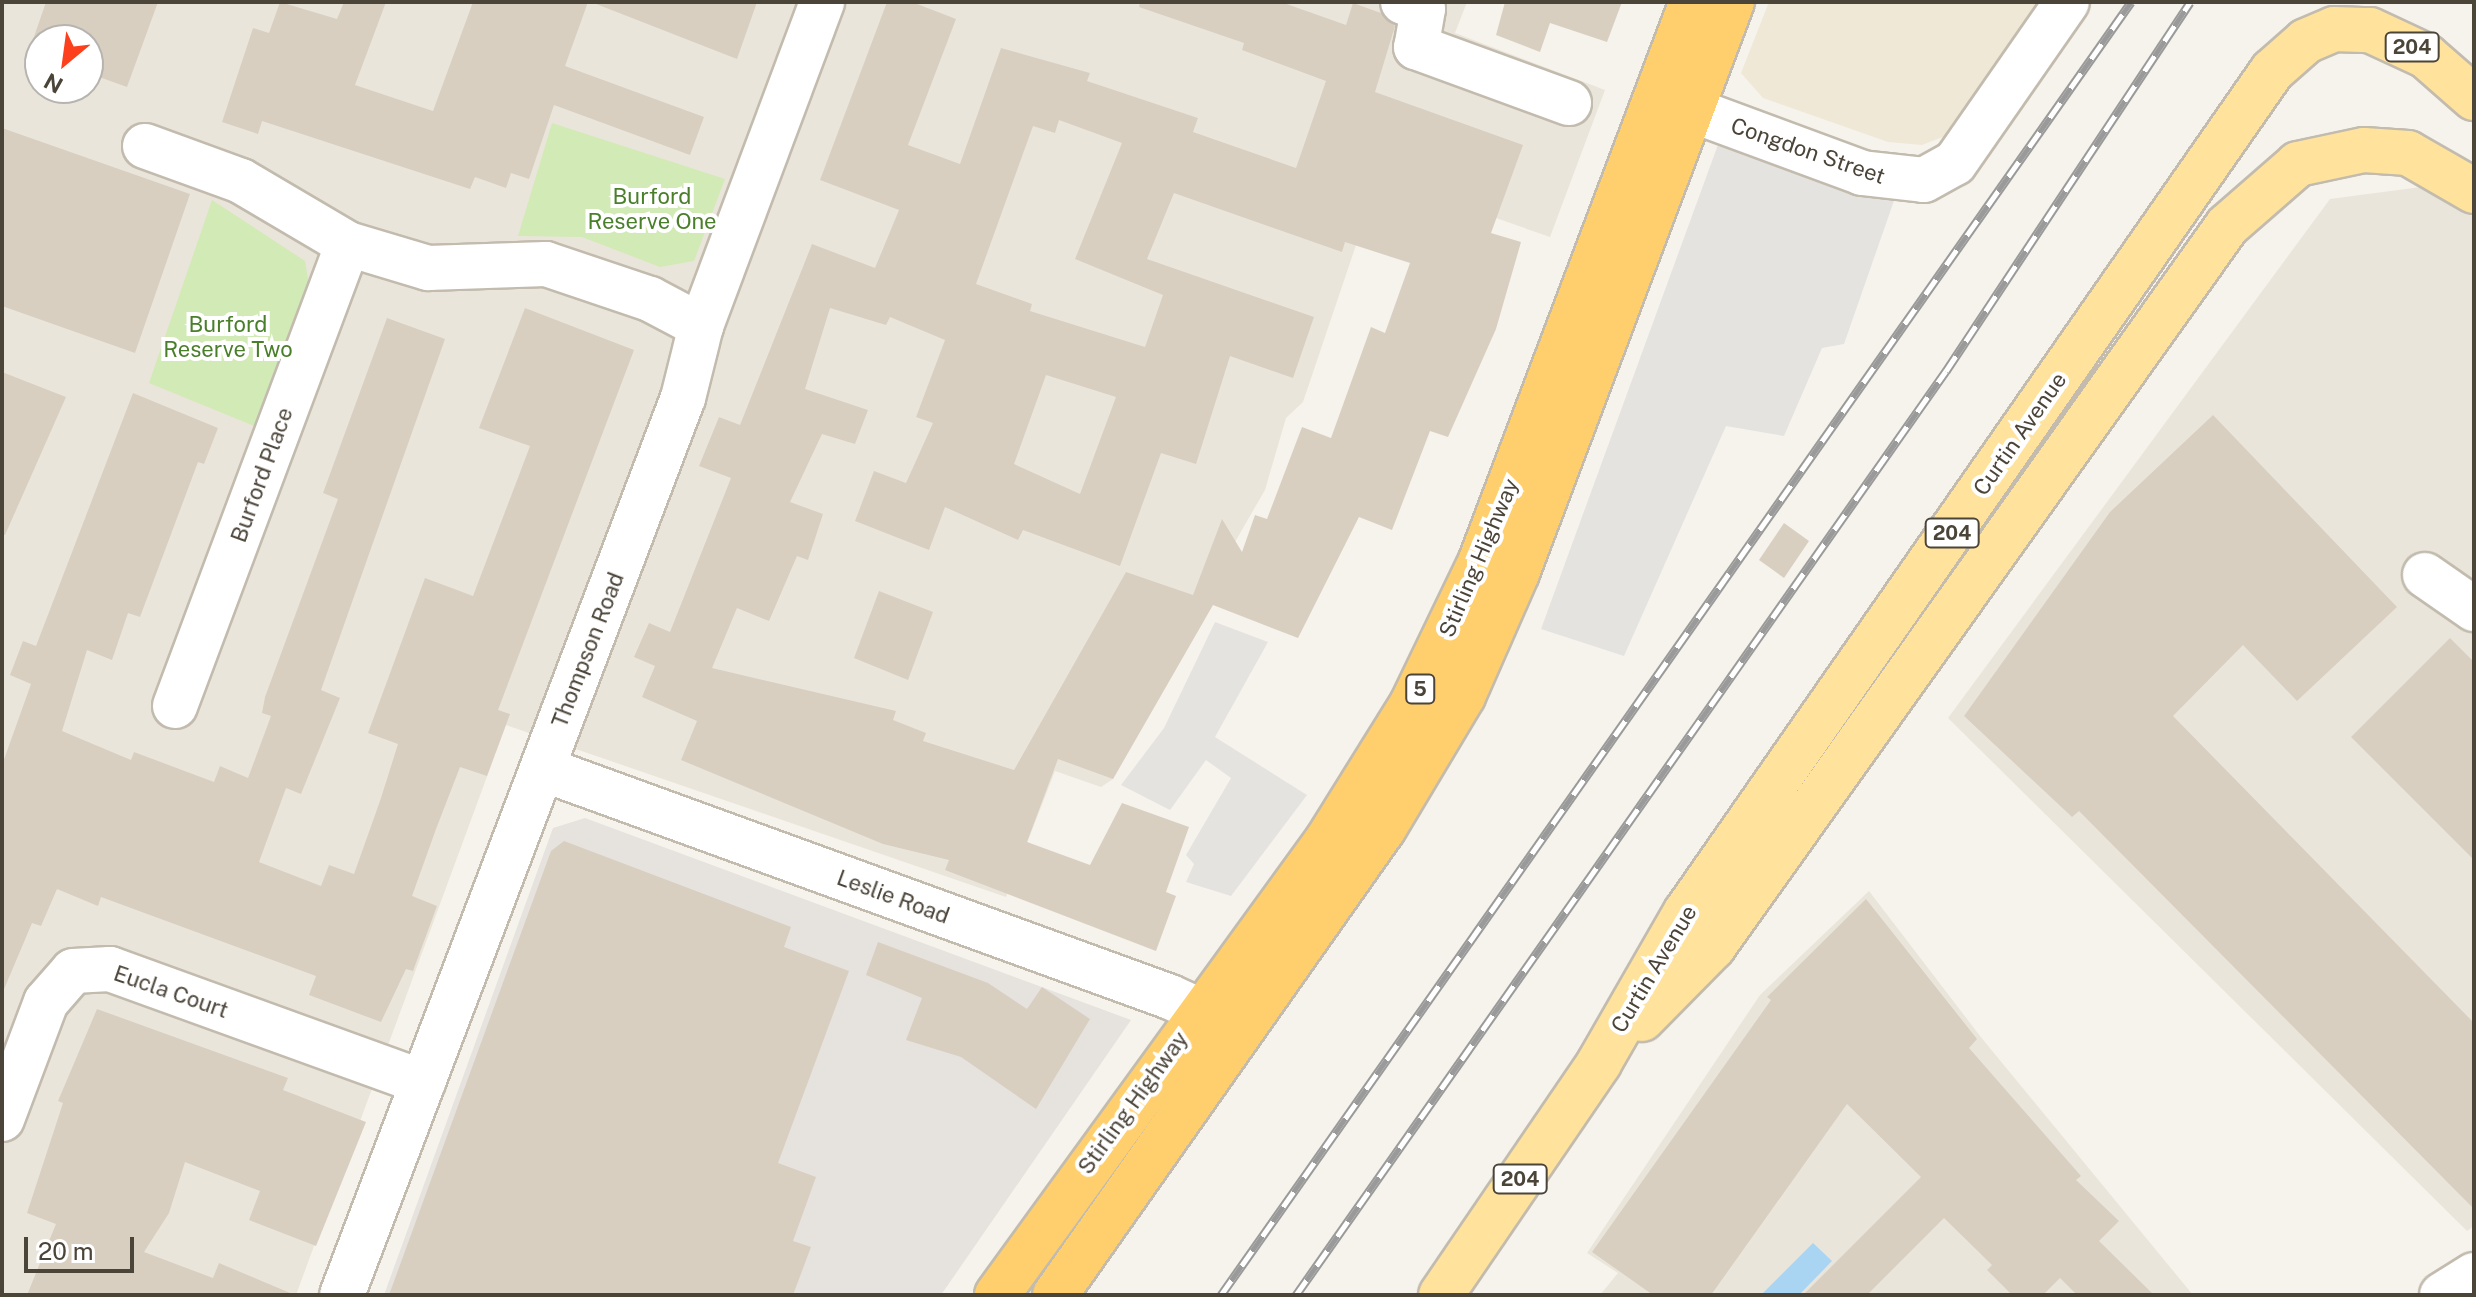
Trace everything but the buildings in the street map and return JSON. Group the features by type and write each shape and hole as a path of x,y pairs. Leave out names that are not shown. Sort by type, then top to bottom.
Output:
{"highway":[{"name":"Stirling Highway","path":"1055,1295 1384,828 1463,696 1517,573 1673,103 1692,2"},
{"name":"Stirling Highway","path":"997,1295 1201,1009 1334,830 1441,647 1673,103 1732,2"}],"main road":[{"name":"Curtin Avenue","path":"1441,1295 1599,1063 1686,912 2272,71 2306,41 2334,29 2370,30 2403,41 2474,98"},
{"name":"Curtin Avenue","path":"1599,1063 1713,947 2227,226 2298,164 2364,150 2408,153 2474,191"}],"street":[{"name":"Thompson Road","path":"342,1295 683,398 701,326 822,2"},
{"path":"1403,2 1423,9 1416,47 1569,103"},
{"name":"Congdon Street","path":"1673,103 1862,173 1924,180 1955,163 2067,2"},
{"path":"145,146 241,181 348,244 428,268 546,264 650,299 701,326"},
{"name":"Burford Place","path":"175,706 348,244"},
{"path":"2425,575 2474,609"},
{"name":"Leslie Road","path":"543,769 1201,1009 1241,1030"},
{"name":"Eucla Court","path":"2,1119 46,1002 73,971 110,969 423,1082"},
{"path":"2442,1295 2474,1275"}],"shaded area":[{"path":"2,2 1467,2 1455,33 1605,90 1550,237 1379,177 1303,402 1286,418 1265,490 1235,542 1215,601 1113,779 1101,787 1055,771 1006,897 506,725 296,1295 2,1295"},
{"path":"1769,2 2046,2 1953,133 1922,145 1888,142 1763,98 1741,73"},
{"path":"1723,131 1896,195 1844,344 1822,348 1784,436 1726,426 1624,656 1541,629"},
{"path":"2451,183 2474,204 2474,1226 2467,1231 1948,718 2330,199"},
{"path":"1215,622 1268,642 1215,737 1307,795 1231,896 1186,882 1194,864 1186,855 1231,778 1206,760 1170,810 1121,785 1164,728"},
{"path":"585,818 1131,1020 941,1295 384,1295 553,828"},
{"path":"1869,891 1980,1036 2193,1295 1600,1295 1618,1273 1587,1253 1760,995"}],"green space":[{"name":"Burford Reserve One","path":"552,123 725,179 694,261 660,267 582,237 518,236"},
{"name":"Burford Reserve Two","path":"212,200 305,261 309,285 259,428 149,383"}],"water":[{"path":"1813,1243 1832,1261 1799,1295 1761,1295"}],"railway":[{"path":"1221,1295 2131,2"},
{"path":"1296,1295 1946,371 2190,2"}]}
